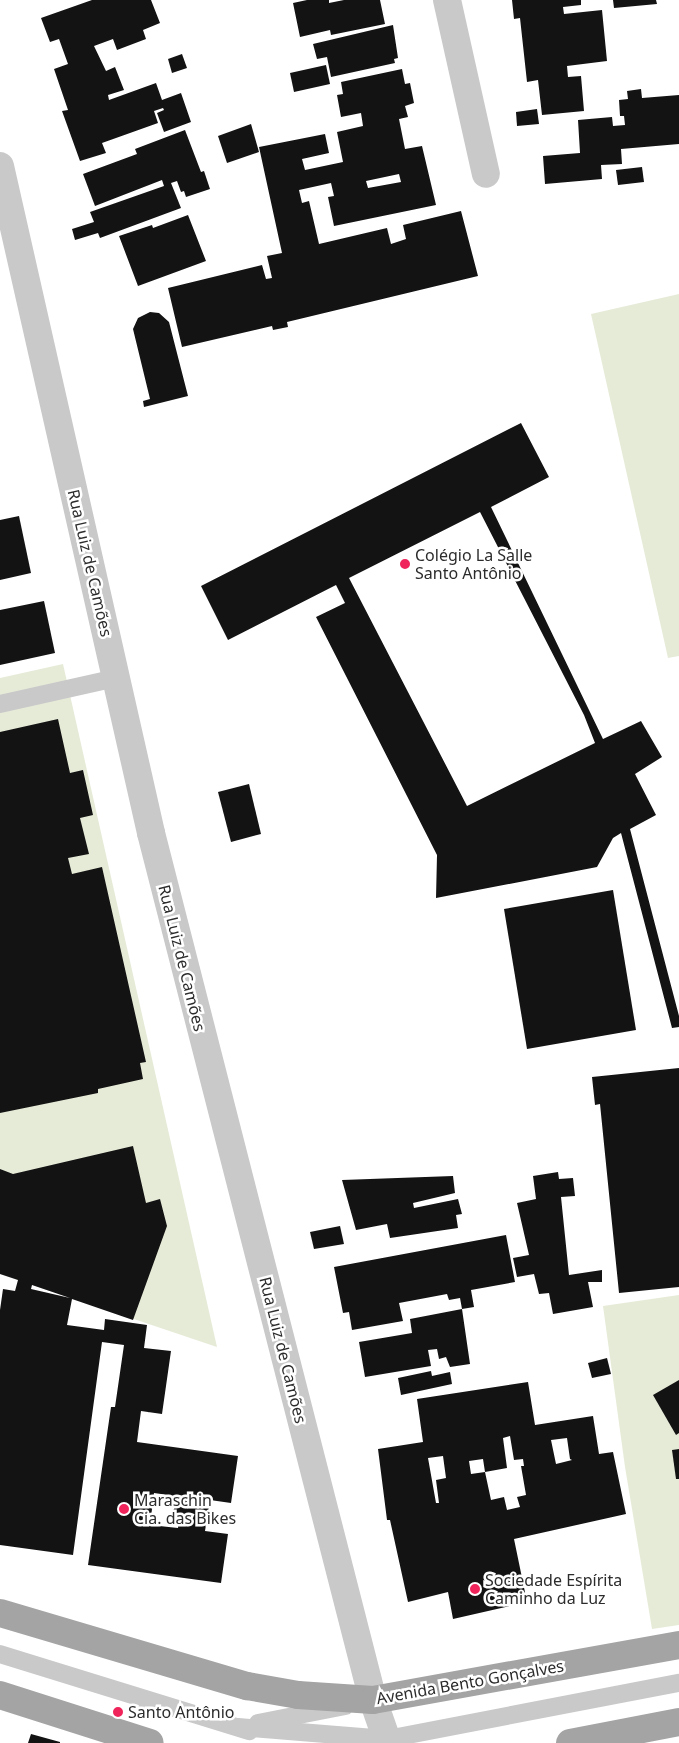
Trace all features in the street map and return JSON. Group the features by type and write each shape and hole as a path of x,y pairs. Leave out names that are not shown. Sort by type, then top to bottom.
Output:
{"main road":[{"name":"Avenida Bento Gonçalves","path":"0,1613 247,1686 298,1695 372,1700 679,1645"},
{"path":"0,1695 150,1743"},
{"path":"570,1743 679,1722"}],"street":[{"path":"447,0 486,174"},
{"name":"Rua Luiz de Camões","path":"0,166 150,833 372,1700 388,1741"}],"lane":[{"path":"0,704 116,678"},
{"path":"0,1654 290,1743"},
{"path":"238,1728 388,1741 679,1683"},
{"path":"238,1728 372,1700"}],"green space":[{"path":"679,294 679,656 668,658 591,314"},
{"path":"63,664 217,1347 0,1274 0,678"},
{"path":"679,1295 679,1625 652,1629 625,1467 603,1306"}],"building":[{"path":"92,0 151,0 160,23 143,30 146,39 117,50 113,39 94,46 106,71 115,67 124,90 108,95 109,100 156,83 162,100 181,93 191,122 164,132 157,113 164,110 163,108 154,111 158,123 102,143 106,153 80,161 62,111 68,110 54,69 68,64 59,39 50,42 41,18"},
{"path":"307,0 329,0 329,3 344,0 380,0 385,24 331,35 330,30 300,37 293,3"},
{"path":"512,0 581,0 581,5 563,7 564,14 602,10 607,61 567,66 568,77 581,76 584,111 542,115 538,80 527,82 520,18 514,19"},
{"path":"613,0 656,0 657,4 614,8"},
{"path":"393,25 398,58 394,59 395,63 331,77 327,57 317,59 313,44"},
{"path":"182,54 187,68 172,73 168,59"},
{"path":"326,65 330,84 294,92 290,73"},
{"path":"402,69 405,84 410,83 414,103 405,106 408,117 399,119 405,149 422,146 436,205 334,226 328,197 334,196 331,183 299,190 302,203 309,201 319,244 387,228 391,244 406,239 403,225 461,211 478,276 287,322 288,327 273,330 272,326 182,347 168,288 262,265 266,279 272,278 267,256 282,253 259,147 325,134 329,153 302,159 305,170 343,162 337,132 363,126 361,113 341,117 337,95 343,94 341,82","holes":["399,174 401,182 368,188 366,181"]},
{"path":"641,89 642,98 679,95 679,144 621,149 622,164 601,165 602,179 545,184 543,156 580,153 578,120 612,117 613,126 625,125 624,116 620,116 619,100 628,99 627,91"},
{"path":"537,109 539,124 517,126 516,112"},
{"path":"251,124 259,152 227,163 218,136"},
{"path":"185,130 201,172 204,171 210,189 186,197 184,191 181,192 177,181 171,183 181,208 100,238 98,233 75,240 72,229 94,222 90,212 164,186 162,180 95,206 83,174 137,154 135,149"},
{"path":"642,167 644,182 618,185 616,170"},
{"path":"188,215 206,261 138,286 119,236 152,225 153,228"},
{"path":"150,312 159,313 169,322 188,396 144,407 143,401 150,399 133,329 138,318"},
{"path":"521,423 549,477 491,507 603,739 641,721 662,757 635,774 656,815 630,829 679,1016 679,1027 672,1028 621,833 613,838 597,867 436,898 437,855 316,617 345,603 336,585 228,640 201,586","holes":["480,512 584,715 595,743 467,806 349,578"]},
{"path":"19,516 31,573 0,580 0,520"},
{"path":"44,601 55,653 0,665 0,610"},
{"path":"58,719 70,773 83,770 93,815 80,818 89,854 68,858 72,874 102,867 146,1062 140,1063 143,1079 98,1089 98,1093 0,1113 0,732"},
{"path":"249,784 261,834 231,842 218,792"},
{"path":"613,890 636,1030 527,1049 504,909"},
{"path":"679,1068 679,1287 619,1293 600,1104 595,1105 592,1077"},
{"path":"133,1146 146,1203 160,1199 167,1226 133,1320 72,1299 67,1325 104,1330 105,1319 147,1325 144,1348 171,1351 162,1414 141,1411 137,1442 238,1456 231,1503 210,1500 205,1531 228,1534 221,1583 88,1565 111,1407 115,1407 124,1345 102,1342 73,1555 0,1545 0,1310 3,1289 15,1291 18,1280 0,1274 0,1169 13,1174","holes":["32,1285 70,1298 31,1289","154,1493 182,1497 181,1505 176,1506 172,1512 174,1519 179,1521 178,1528 150,1525"]},
{"path":"558,1172 559,1179 573,1178 575,1196 561,1197 569,1275 602,1270 602,1282 588,1282 593,1307 553,1314 549,1293 539,1294 534,1274 517,1277 513,1258 529,1255 517,1203 536,1199 533,1176"},
{"path":"453,1176 455,1193 413,1203 414,1208 458,1199 462,1214 456,1215 458,1228 390,1238 387,1224 356,1230 342,1180"},
{"path":"340,1226 344,1244 314,1249 310,1232"},
{"path":"506,1235 515,1282 471,1290 474,1307 462,1309 460,1298 449,1300 447,1294 399,1303 403,1321 352,1330 349,1312 343,1313 334,1267"},
{"path":"462,1309 470,1364 450,1367 446,1357 439,1359 437,1349 428,1350 431,1366 365,1377 359,1342 412,1333 410,1319"},
{"path":"607,1358 611,1374 592,1378 588,1363"},
{"path":"431,1371 432,1376 450,1372 452,1384 401,1395 398,1378"},
{"path":"679,1380 679,1433 676,1435 653,1395"},
{"path":"528,1382 535,1425 593,1416 599,1454 613,1452 626,1514 514,1539 527,1602 453,1619 448,1592 408,1602 390,1520 387,1520 378,1449 423,1442 417,1399","holes":["510,1436 514,1460 523,1459 524,1466 521,1466 526,1495 517,1497 520,1507 507,1510 504,1497 491,1500 485,1472 507,1468 503,1438","567,1438 570,1459 572,1460 556,1464 551,1440","443,1456 446,1478 436,1480 439,1503 436,1503 428,1458","483,1459 485,1472 471,1474 469,1461"]},
{"path":"679,1449 679,1479 676,1479 672,1450"},
{"path":"31,1734 60,1742 60,1743 28,1743"}],"place":[{"name":"Colégio La Salle Santo Antônio","path":"405,564"},
{"name":"Maraschin Cia. das Bikes","path":"124,1509"},
{"name":"Sociedade Espírita Caminho da Luz","path":"475,1589"},
{"name":"Santo Antônio","path":"118,1712"}]}
